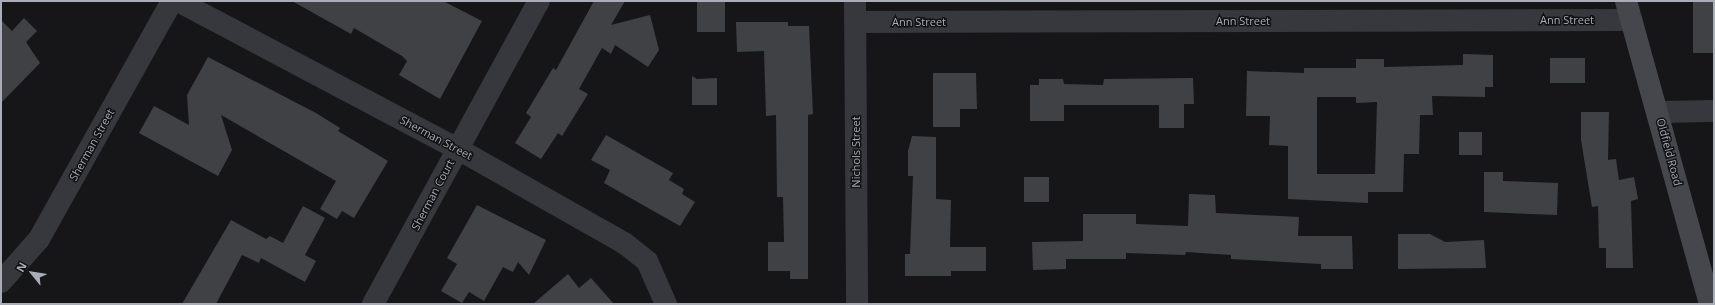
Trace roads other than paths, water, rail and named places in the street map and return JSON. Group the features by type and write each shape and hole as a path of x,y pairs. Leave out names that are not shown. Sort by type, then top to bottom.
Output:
{"street":[{"name":"Sherman Street","path":"1,282 39,240 172,1"},
{"name":"Sherman Street","path":"178,1 458,149 636,251 654,272 666,304"},
{"name":"Sherman Court","path":"373,304 539,1"},
{"name":"Nichols Street","path":"855,1 857,304"},
{"name":"Ann Street","path":"855,22 1629,10"},
{"name":"Oldfield Road","path":"1629,10 1710,304"},
{"path":"1658,112 1714,111"}]}
